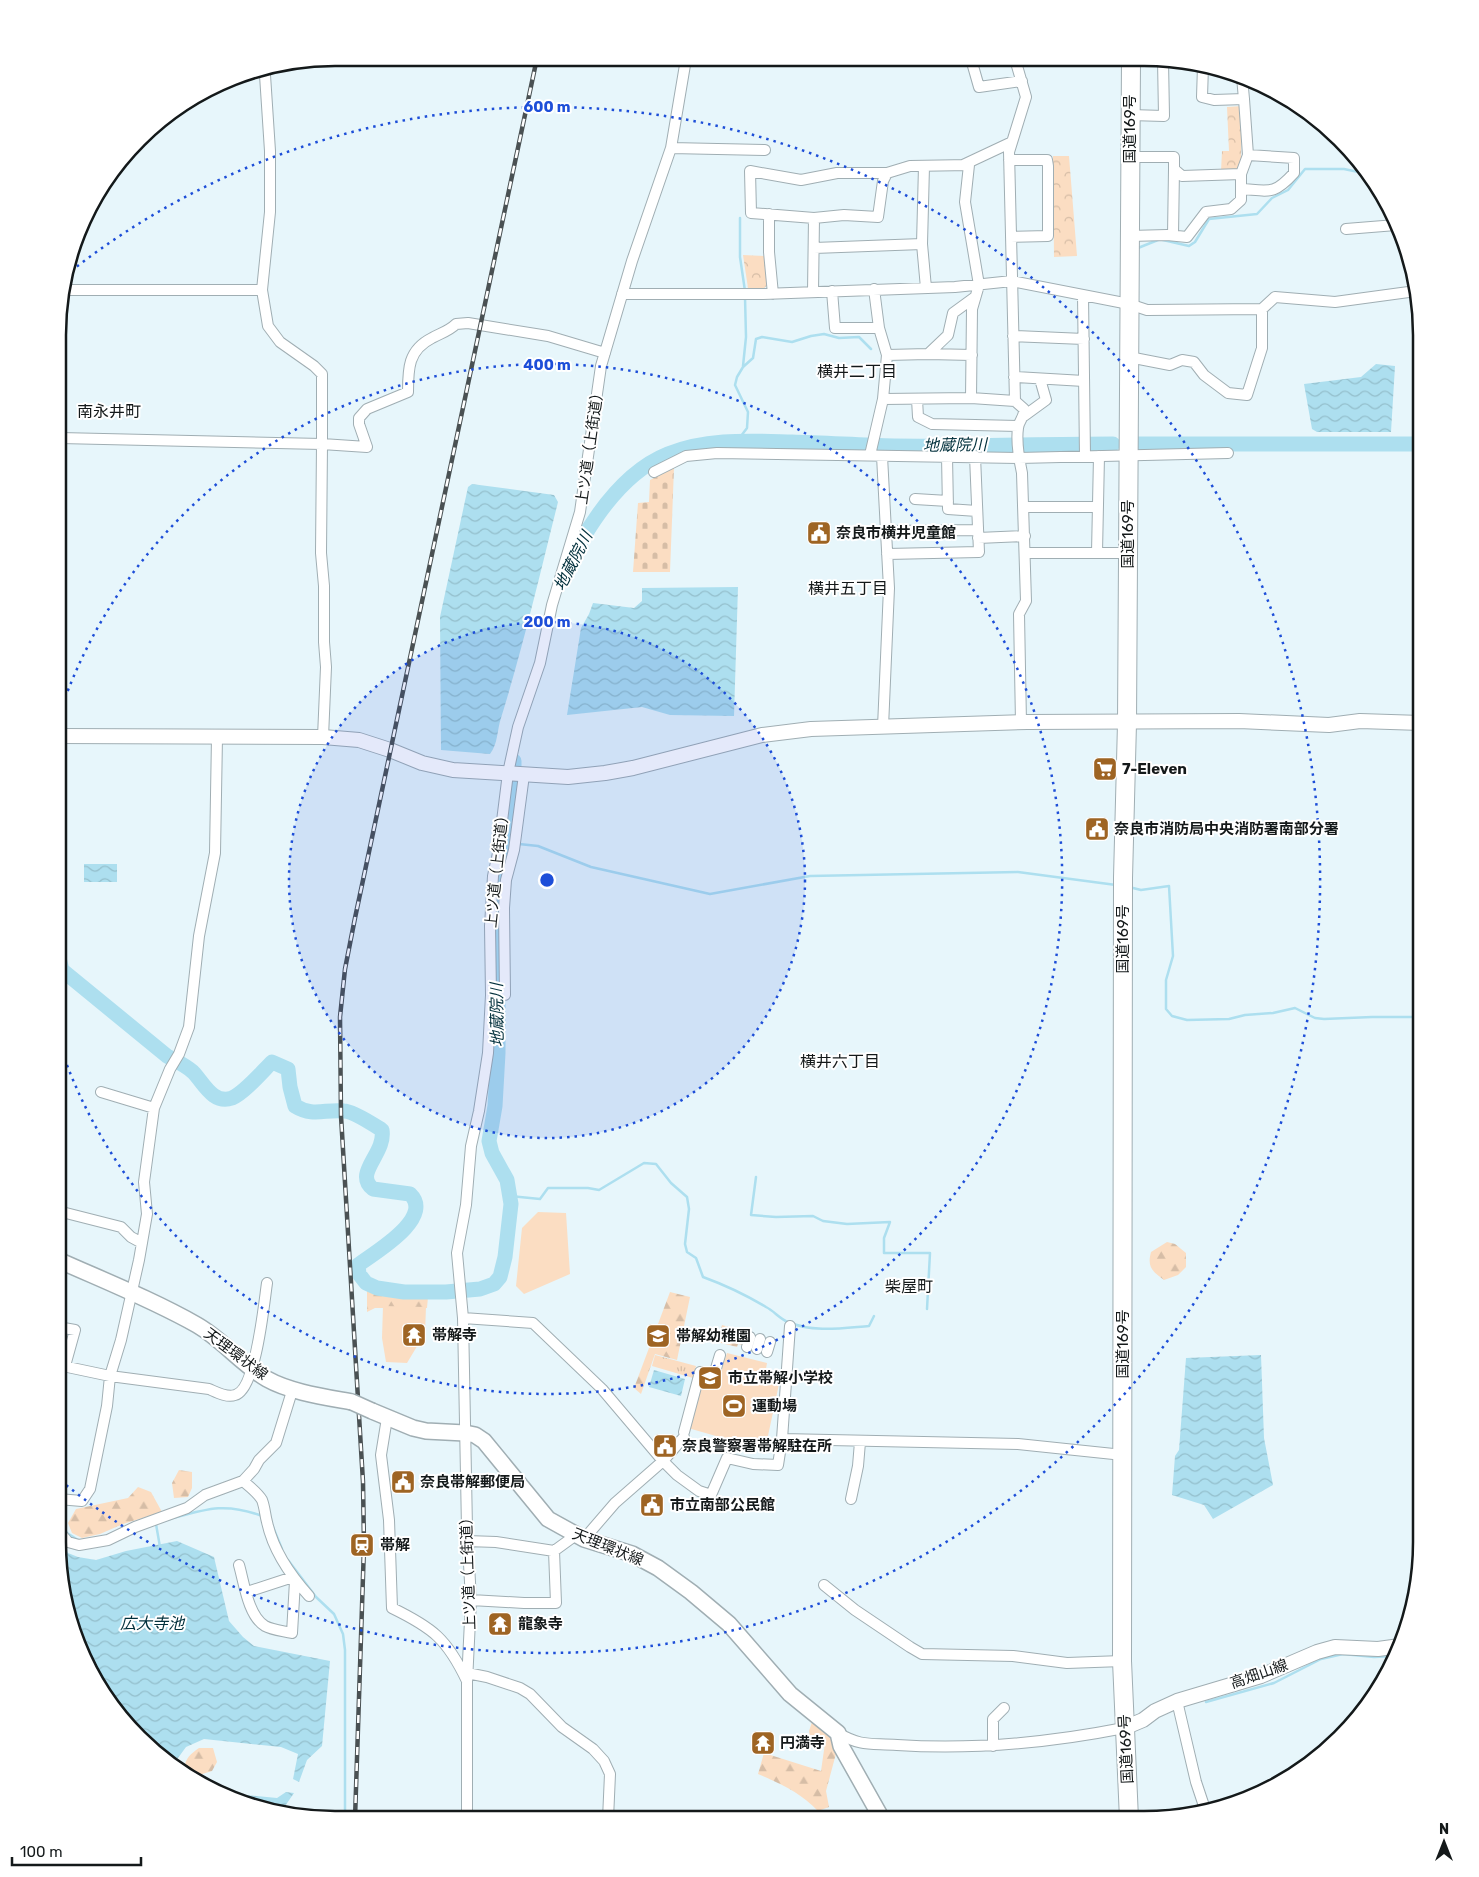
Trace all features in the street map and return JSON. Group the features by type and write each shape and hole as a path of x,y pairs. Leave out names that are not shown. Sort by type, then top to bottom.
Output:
{"highway":[{"name":"国道169号","path":"1129,1811 1122,1661 1123,878 1129,553 1131,66"}],"main road":[{"name":"天理環状線","path":"66,1263 132,1292 216,1336 253,1369 268,1379 293,1388 352,1402 413,1428 426,1431 475,1435 484,1441 548,1519 580,1537 632,1554 658,1568 691,1592 729,1624 790,1694 838,1733"},
{"path":"838,1733 841,1746 878,1811"}],"street":[{"name":"上ツ道（上街道）","path":"467,1811 467,1677 471,1600 467,1541 463,1318 457,1253 466,1205 471,1146 488,1053 496,995 491,899 508,773 518,727 540,663 552,605 580,512 597,391 605,353 632,261 671,148 685,66"},
{"path":"973,66 979,88 1022,81"},
{"path":"1015,402 1009,152 1026,97 1017,66"},
{"path":"1130,115 1164,116 1162,67"},
{"path":"1203,73 1202,97 1214,100 1244,99"},
{"path":"266,75 270,151 270,212 262,290 268,326 280,342 314,366 322,374 320,545 324,586 326,667 323,737"},
{"path":"1130,236 1173,235 1187,237 1206,212 1231,209 1241,200 1241,174 1248,155 1243,86"},
{"path":"963,165 1012,142"},
{"path":"671,148 764,150"},
{"path":"1242,188 1268,191 1281,187 1294,173 1294,158 1248,155"},
{"path":"1130,157 1174,157 1173,235"},
{"path":"1009,160 1047,160 1048,166 1048,236 1011,236"},
{"path":"887,173 883,181 878,217 844,215 814,218 751,213 750,170 801,180 837,172 887,173 910,166 969,165 966,202 979,285 972,309 971,398"},
{"path":"924,166 922,244 926,288"},
{"path":"1174,169 1182,176 1241,174"},
{"path":"769,214 772,294"},
{"path":"813,292 814,218"},
{"path":"1346,229 1389,226"},
{"path":"814,248 922,244"},
{"path":"622,294 772,294 926,288 1012,281 1129,304 1147,310 1262,310 1275,297 1335,302 1409,292"},
{"path":"871,451 883,400 887,355 878,328 874,289"},
{"path":"70,290 262,290"},
{"path":"832,291 835,328 878,328"},
{"path":"1083,295 1085,448"},
{"path":"928,354 948,335 953,313 975,297"},
{"path":"1129,358 1170,365 1182,360 1194,362 1204,375 1228,393 1247,395 1262,348 1262,310"},
{"path":"66,438 322,444 367,447 359,424 359,418 367,409 408,392 408,368 412,357 422,344 450,330 456,324 468,323 548,336 605,353"},
{"path":"1013,336 1084,339"},
{"path":"887,355 972,355"},
{"path":"1014,377 1084,381"},
{"path":"1021,723 1019,614 1026,602 1024,507 1018,426 1024,416 1046,400 1040,379"},
{"path":"883,400 971,398 1015,402 1024,409 1024,416"},
{"path":"917,399 918,417 932,424 1018,426"},
{"path":"654,472 686,456 717,452 871,451 882,456 974,456 1019,450 1085,448 1099,456 1228,453"},
{"path":"882,456 888,588 883,727"},
{"path":"947,456 948,509 977,510"},
{"path":"887,554 979,552 974,456"},
{"path":"1097,553 1099,456"},
{"path":"915,499 948,501"},
{"path":"1024,507 1098,507"},
{"path":"886,531 1025,536"},
{"path":"1025,553 1129,553"},
{"path":"66,736 323,737 359,740 422,763 452,770 568,777 633,768 762,734 811,729 1021,723 1239,721 1329,725 1360,721 1413,723"},
{"path":"66,1499 82,1501 90,1488 107,1406 110,1376 121,1340 132,1292 147,1214 144,1182 154,1108 170,1069 180,1054 190,1021 199,936 215,854 217,737"},
{"path":"496,995 505,995 504,908 506,880 515,845 524,775"},
{"path":"101,1092 154,1108"},
{"path":"66,1213 121,1227 131,1237 142,1242"},
{"path":"66,1366 110,1376 209,1389 220,1394 235,1396 242,1391 253,1369 267,1283"},
{"path":"463,1318 532,1323 602,1389 663,1461 690,1486 711,1495 727,1458 753,1464 778,1465 782,1440 790,1326"},
{"path":"66,1328 74,1330 66,1352"},
{"path":"467,1541 496,1542 554,1551 580,1537 663,1461 684,1435 700,1372 714,1375 720,1355"},
{"path":"66,1540 79,1545 108,1540 135,1526 186,1508 205,1495 243,1480 276,1443 293,1388"},
{"path":"387,1418 381,1454 389,1520 392,1608 430,1629 444,1641 467,1677 520,1688 530,1694 562,1727 594,1749 604,1761 610,1774 608,1811"},
{"path":"782,1440 1018,1444 1123,1454"},
{"path":"851,1499 858,1466 860,1442"},
{"path":"243,1480 261,1498 282,1560 294,1579 309,1596"},
{"path":"471,1600 556,1603 554,1551"},
{"path":"239,1565 247,1592 248,1603 255,1617 265,1626 292,1634 294,1579"},
{"path":"247,1592 294,1579"},
{"path":"824,1585 854,1610 922,1654 1013,1656 1067,1663 1122,1661"},
{"name":"高畑山線","path":"1124,1728 1177,1701 1261,1676 1317,1652 1335,1647 1378,1649 1391,1647"},
{"path":"1177,1701 1196,1782 1203,1804"},
{"path":"993,1746 993,1719 1004,1708"},
{"path":"838,1733 859,1744 926,1747 993,1746 1043,1742 1124,1728"}],"green space":[{"path":"1242,106 1241,163 1238,169 1221,171 1222,151 1229,151 1227,107"},
{"path":"1053,156 1069,156 1077,256 1054,257"},
{"path":"743,255 767,256 770,283 764,288 748,288"},
{"path":"674,468 670,572 633,572 638,503 649,502 650,480"},
{"path":"538,1212 566,1213 570,1274 524,1294 516,1286 522,1228"},
{"path":"1167,1242 1175,1244 1186,1253 1186,1267 1178,1275 1164,1280 1156,1274 1150,1265 1150,1257 1151,1252"},
{"path":"367,1290 385,1296 428,1297 427,1308 375,1308 367,1312"},
{"path":"670,1292 690,1297 677,1360 655,1354 641,1394 634,1388"},
{"path":"383,1306 426,1307 425,1333 407,1363 386,1362 382,1338"},
{"path":"722,1325 750,1333 746,1346 738,1344 737,1347 717,1342"},
{"name":"運動場","path":"727,1353 767,1363 764,1381 779,1384 765,1450 688,1428 703,1375 719,1378"},
{"path":"655,1355 696,1366 693,1378 652,1366"},
{"path":"179,1470 192,1472 192,1488 188,1497 174,1498 172,1483"},
{"path":"138,1487 151,1492 162,1512 123,1524 100,1534 82,1538 72,1533 68,1523 76,1509 128,1498"},
{"path":"813,1719 832,1732 837,1750 826,1791 829,1807 818,1811 798,1794 758,1774 764,1753 821,1771 825,1743 816,1737 810,1737 809,1731"},
{"path":"199,1748 213,1748 217,1762 212,1771 200,1775 185,1765 192,1753"}],"water":[{"path":"1376,364 1395,366 1391,432 1317,432 1312,429 1304,384 1361,377"},
{"path":"472,484 554,495 558,502 496,741 490,754 441,750 440,617 468,487"},
{"path":"738,587 734,716 670,715 642,707 567,715 581,628 593,603 634,608 642,601 642,588"},
{"path":"84,864 117,864 117,882 84,882"},
{"path":"1261,1355 1264,1438 1273,1485 1213,1519 1204,1505 1172,1495 1175,1456 1179,1450 1186,1358"},
{"path":"654,1370 685,1379 681,1396 649,1387"},
{"name":"広大寺池","path":"177,1541 214,1557 229,1621 254,1646 330,1661 322,1746 307,1760 299,1782 293,1779 298,1754 281,1747 204,1739 186,1747 177,1759 158,1744 133,1719 102,1676 87,1645 75,1611 71,1594 67,1550 68,1553 78,1557 96,1560 126,1551"},
{"path":"286,1792 294,1793 285,1806 247,1795 277,1798"}],"waterway":[{"path":"1163,240 1189,246 1195,242 1209,219 1257,214 1272,198 1288,190 1305,169 1344,169 1357,172"},
{"path":"740,218 740,257 745,291"},
{"path":"1138,248 1158,240"},
{"path":"743,366 746,337 745,297"},
{"path":"738,440 747,428 748,412 735,385 743,367 753,358 756,339 762,337 792,342 824,334 839,338 859,337 871,349"},
{"name":"地蔵院川","path":"562,578 592,523 604,506 633,475 650,463 668,454 698,445 745,441 894,446 1113,444"},
{"name":"地蔵院川","path":"1136,444 1413,444"},
{"name":"地蔵院川","path":"66,973 167,1056 193,1072 209,1091 219,1098 232,1098 242,1092 272,1062 288,1069 295,1106 313,1112 337,1111 353,1113 382,1130 382,1139 368,1170 368,1183 373,1189 410,1194 416,1203 415,1214 409,1224 388,1244 358,1265 359,1274 366,1283 377,1288 404,1292 446,1292 480,1289 494,1284 500,1277 505,1257 511,1204 507,1180 492,1153 489,1141 495,1106 498,1053 495,910 514,783 514,761"},
{"path":"505,843 513,844"},
{"path":"519,844 538,846 591,867 710,894 810,876 1018,872 1116,885"},
{"path":"1129,887 1141,890 1169,886 1173,956 1166,980 1166,1009 1172,1016 1187,1020 1229,1019 1295,1008 1315,1018 1324,1019 1413,1017"},
{"path":"510,1196 540,1199 548,1188 588,1188 599,1190 644,1163 656,1164 671,1183 687,1197 689,1209 685,1244 687,1252 696,1258 703,1277 743,1294 785,1321 808,1328 828,1329 869,1326 874,1316"},
{"path":"756,1177 751,1215 776,1217 813,1216 823,1221 847,1224 890,1222 884,1238 884,1253 930,1253 927,1309"},
{"path":"170,1519 216,1508 237,1509 262,1516"},
{"path":"271,1522 282,1549"},
{"path":"156,1524 160,1547"},
{"path":"66,1531 78,1540"},
{"path":"288,1560 316,1597 334,1614 343,1634 345,1650 345,1811"},
{"path":"1206,1702 1274,1683 1321,1659 1343,1654 1387,1656"}],"railway":[{"path":"355,1811 364,1546 363,1482 341,1116 340,1017 345,969 355,918 535,66"}],"place":[{"name":"奈良市横井児童館","path":"819,533"},
{"name":"7-Eleven","path":"1105,769"},
{"name":"奈良市消防局中央消防署南部分署","path":"1097,829"},
{"name":"帯解寺","path":"414,1335"},
{"name":"帯解幼稚園","path":"658,1336"},
{"name":"市立帯解小学校","path":"710,1378"},
{"name":"運動場","path":"734,1406"},
{"name":"奈良警察署帯解駐在所","path":"665,1446"},
{"name":"奈良帯解郵便局","path":"403,1482"},
{"name":"市立南部公民館","path":"652,1505"},
{"name":"帯解","path":"362,1545"},
{"name":"龍象寺","path":"500,1624"},
{"name":"円満寺","path":"763,1743"}],"district":[{"name":"横井二丁目","path":"857,371"},
{"name":"南永井町","path":"109,411"},
{"name":"横井五丁目","path":"848,588"},
{"name":"横井六丁目","path":"840,1061"},
{"name":"柴屋町","path":"909,1286"}]}
